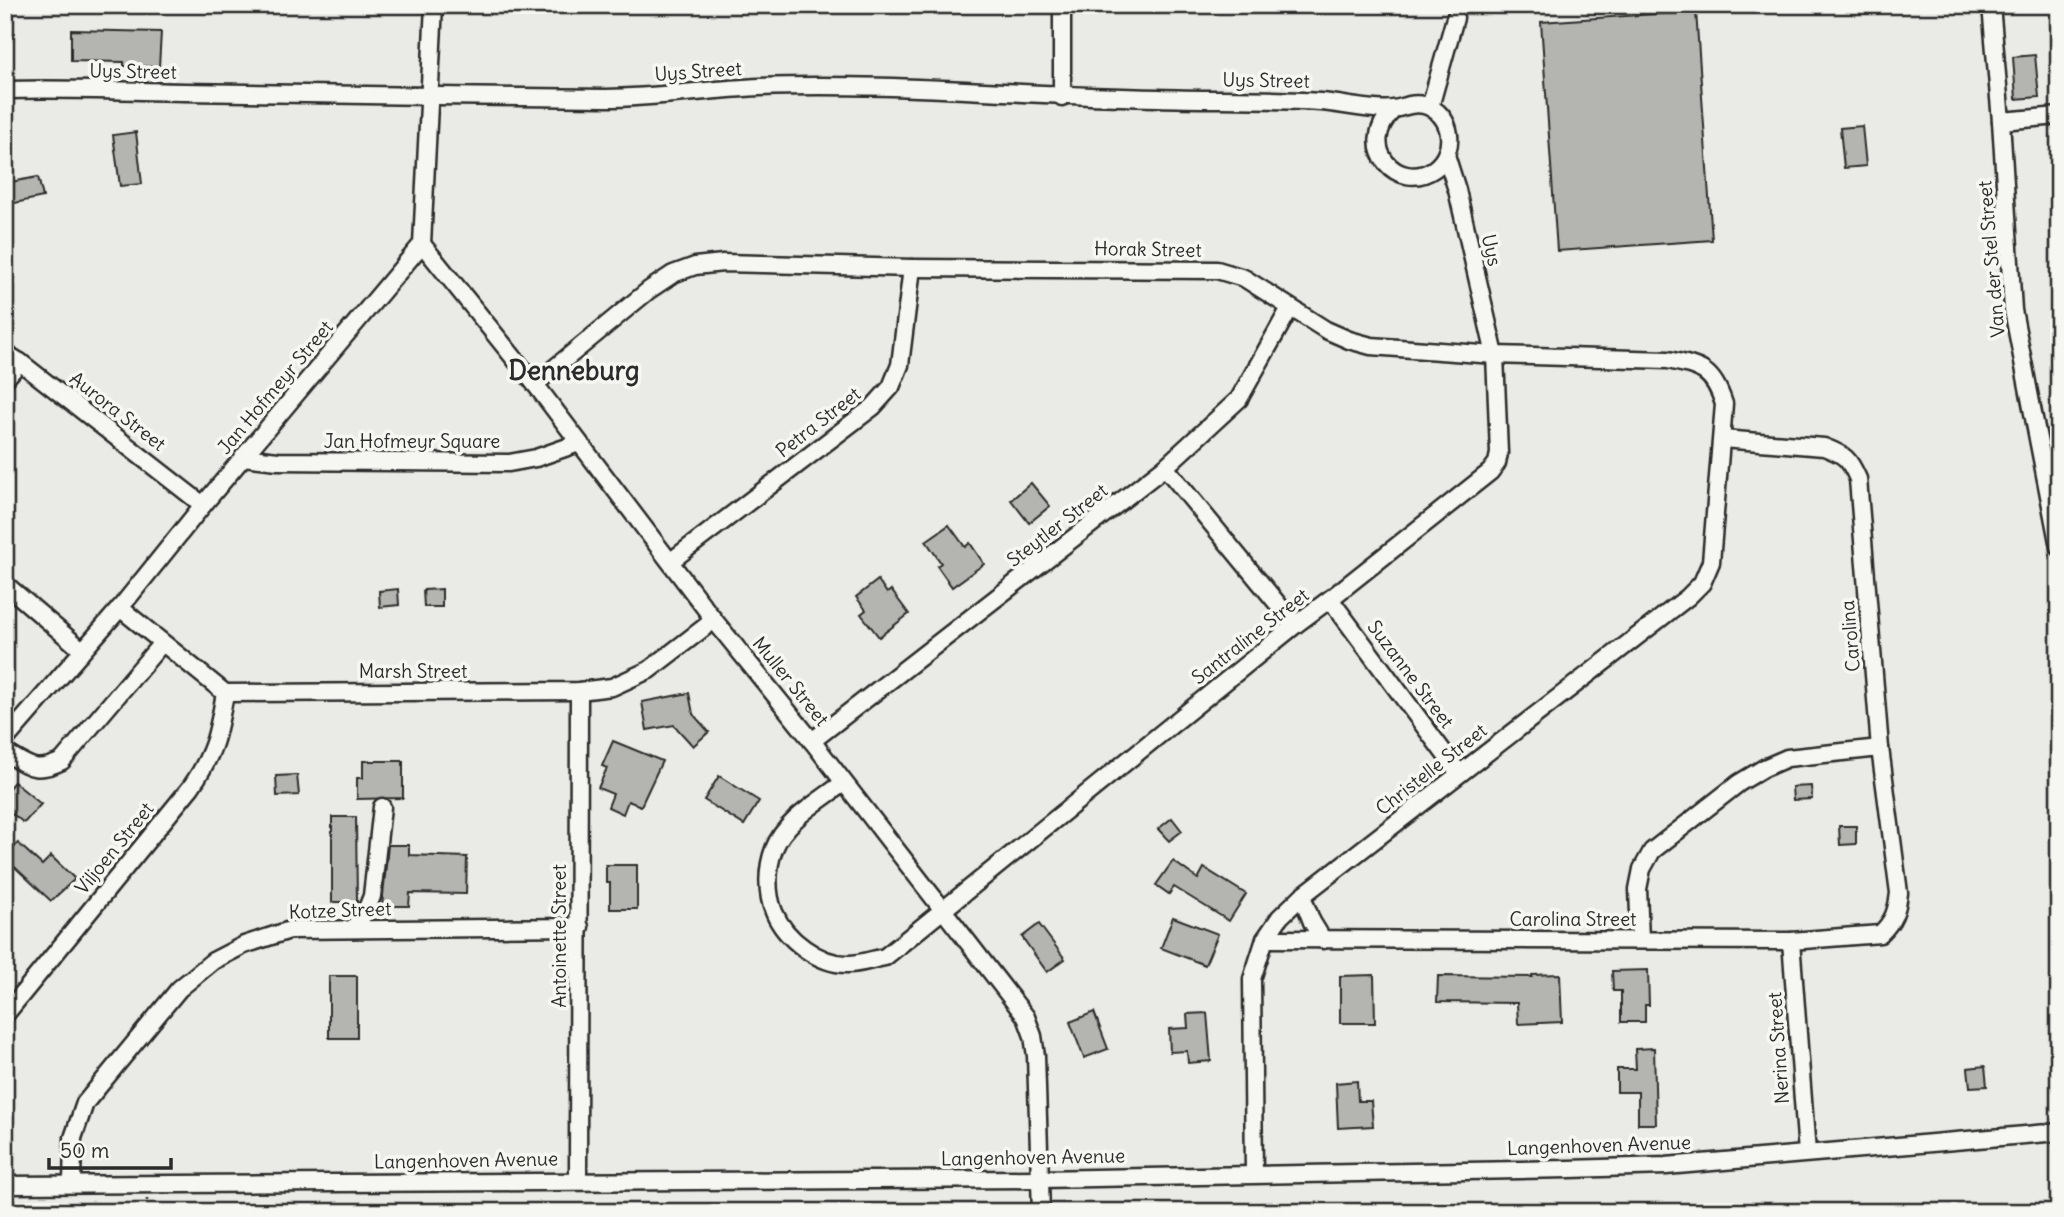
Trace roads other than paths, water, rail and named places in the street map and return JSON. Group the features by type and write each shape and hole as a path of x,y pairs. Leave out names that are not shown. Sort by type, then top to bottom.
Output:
{"street":[{"path":"422,244 434,5"},
{"path":"1062,5 1062,97"},
{"name":"Van der Stel Street","path":"1991,5 2013,310 2055,514 2059,547"},
{"path":"1430,107 1455,18"},
{"name":"Uys Street","path":"5,90 612,98 760,87 864,87 1062,97 1317,102 1393,110"},
{"path":"1411,103 1430,107 1441,115 1448,127 1450,141 1447,155 1438,167 1425,174 1410,175 1396,171 1385,162 1378,148 1377,134 1382,120 1393,110 1411,103"},
{"path":"2001,121 2059,116"},
{"name":"Uys","path":"1447,155 1495,355"},
{"name":"Muller Street","path":"422,244 535,384 714,620 812,741 1026,1017 1037,1056 1041,1212"},
{"name":"Jan Hofmeyr Street","path":"5,740 120,608 422,244"},
{"name":"Horak Street","path":"535,384 649,290 673,274 695,267 723,263 912,268 1217,270 1244,278 1326,330 1349,340 1371,345 1495,355 1668,360 1695,366 1707,372 1718,385 1724,404 1721,439"},
{"name":"Petra Street","path":"671,561 873,407 891,387 900,365 912,268"},
{"name":"Steytler Street","path":"812,741 1165,467 1239,399 1290,309"},
{"name":"Aurora Street","path":"5,353 203,505"},
{"name":"Santraline Street","path":"943,910 1295,625 1490,472 1497,463 1499,453 1495,355"},
{"path":"5,379 20,362"},
{"name":"Carolina","path":"1721,439 1824,447 1850,460 1857,479 1880,748 1899,893 1897,912 1881,934"},
{"name":"Christelle Street","path":"1254,1174 1252,979 1265,939 1280,917 1302,896 1688,597 1702,583 1711,562 1721,439"},
{"name":"Jan Hofmeyr Square","path":"243,457 278,461 509,463 536,458 579,443"},
{"path":"1165,467 1295,625"},
{"path":"5,584 82,650"},
{"name":"Suzanne Street","path":"1330,599 1459,773"},
{"path":"120,608 225,693"},
{"name":"Marsh Street","path":"225,693 579,691 612,687 649,670 714,620"},
{"path":"5,752 36,769 47,768 62,761 162,643"},
{"name":"Antoinette Street","path":"579,691 579,1180"},
{"name":"Viljoen Street","path":"5,1015 191,787 209,761 218,735 225,693"},
{"path":"1640,940 1638,889 1642,869 1652,851 1739,783 1764,768 1787,758 1880,748"},
{"path":"843,783 789,825 774,848 768,879 774,912 795,942 821,959 848,964 885,957 943,910"},
{"path":"352,929 366,911 372,896 382,807"},
{"path":"1302,896 1312,922 1323,940"},
{"name":"Kotze Street","path":"72,1184 74,1138 85,1103 179,989 213,961 244,945 290,930 580,927"},
{"name":"Carolina Street","path":"1265,939 1791,941 1881,934"},
{"name":"Nerina Street","path":"1791,941 1807,1153"},
{"name":"Langenhoven Avenue","path":"5,1185 1041,1179 1666,1166 2059,1132"}],"district":[{"name":"Denneburg","path":"574,370"}]}
